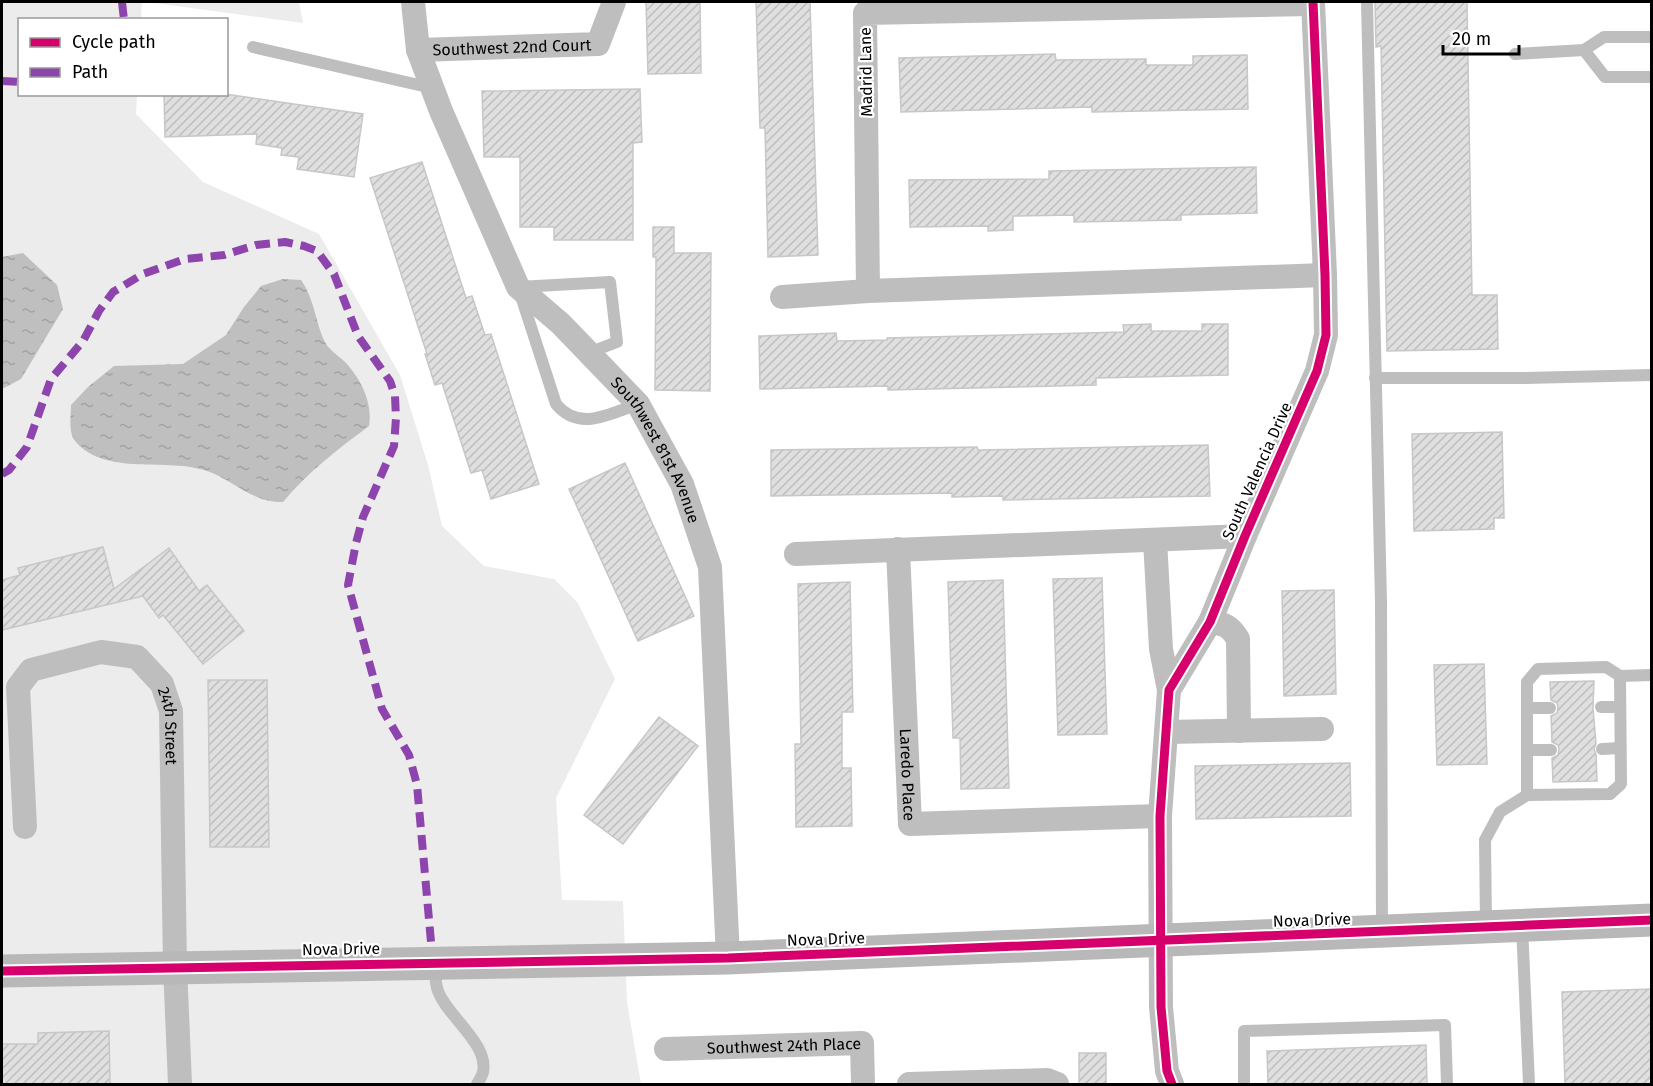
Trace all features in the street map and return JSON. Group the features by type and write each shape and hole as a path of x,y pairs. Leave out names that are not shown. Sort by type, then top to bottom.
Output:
{"street":[{"name":"Southwest 81st Avenue","path":"412,2 418,51 518,287 561,324 638,405 682,484 710,567 728,958"},
{"name":"Southwest 22nd Court","path":"418,51 598,44 614,2"},
{"name":"South Valencia Drive","path":"1172,1084 1167,1071 1161,1007 1160,816 1169,690 1210,622 1317,371 1326,335 1313,3"},
{"name":"Madrid Lane","path":"868,291 865,13 1313,3"},
{"path":"782,297 868,291 1325,275"},
{"path":"796,554 1245,536"},
{"path":"1155,540 1161,649 1169,690"},
{"name":"Laredo Place","path":"898,549 910,824 1160,816"},
{"path":"1210,622 1231,628 1238,639 1239,731"},
{"name":"24th Street","path":"25,827 18,687 31,670 102,652 137,657 162,684 171,711 175,966"},
{"path":"1166,732 1322,729"},
{"name":"Nova Drive","path":"2,971 175,966 728,958 1652,920"},
{"path":"175,966 180,1084"},
{"name":"Southwest 24th Place","path":"666,1049 862,1043 863,1084"},
{"path":"909,1084 1047,1080 1057,1084"}],"lane":[{"path":"1367,2 1381,602 1382,932"},
{"path":"1515,54 1584,50 1604,37 1652,37"},
{"path":"253,48 432,88"},
{"path":"1584,50 1605,76 1652,77"},
{"path":"588,353 617,342 610,282 518,287 555,405 564,414 578,419 594,419 638,405"},
{"path":"1375,378 1652,375"},
{"path":"1527,795 1527,682 1538,669 1606,667 1620,676 1652,675"},
{"path":"1486,926 1485,840 1500,812 1527,795 1610,794 1621,784 1620,676"},
{"path":"1601,707 1620,707"},
{"path":"1527,708 1550,708"},
{"path":"1602,749 1620,748"},
{"path":"1527,750 1551,750"},
{"path":"1521,925 1529,1084"},
{"path":"434,962 438,991 448,1008 468,1031 482,1056 483,1071 477,1084"},
{"path":"1244,1084 1244,1031 1445,1025 1447,1084"}],"shaded area":[{"path":"2,2 142,2 141,18 18,18 18,96 137,96 136,114 203,182 319,234 400,375 428,465 442,526 484,566 554,579 578,603 615,679 556,798 562,900 623,901 627,1002 641,1084 2,1084"},
{"path":"147,2 299,2 303,23"}],"water":[{"path":"23,253 57,285 63,309 21,379 2,389 2,257"},
{"path":"283,279 301,280 309,295 325,342 351,369 361,384 370,417 369,426 313,471 283,502 262,499 217,475 191,467 120,463 103,459 88,452 75,441 71,429 71,405 88,387 114,366 183,364 226,335 261,286"}],"building":[{"path":"646,2 700,2 701,73 648,74"},
{"path":"756,2 810,2 818,255 768,257 765,128 760,128"},
{"path":"1375,2 1467,2 1472,295 1497,295 1498,349 1387,351 1381,46 1376,47"},
{"path":"1055,54 1056,60 1146,59 1146,65 1193,65 1193,56 1247,55 1248,109 1092,112 1092,107 901,112 899,58"},
{"path":"640,89 642,142 633,143 633,240 554,240 554,227 520,227 520,157 484,157 482,91"},
{"path":"228,94 363,114 354,177 297,169 299,157 281,155 282,148 256,144 257,134 165,137 164,96"},
{"path":"422,162 466,298 472,296 485,335 491,334 539,484 491,499 482,470 471,473 442,383 435,385 370,178"},
{"path":"1256,167 1257,213 1181,215 1181,220 1074,222 1074,215 1013,216 1013,230 988,231 988,226 910,227 909,180 1049,179 1049,171"},
{"path":"653,227 674,227 674,253 711,253 710,391 655,390 656,257 653,257"},
{"path":"1151,324 1151,331 1202,331 1202,324 1228,324 1228,375 1096,378 1096,385 888,390 888,386 760,389 759,336 836,333 837,341 887,340 887,338 1124,332 1123,325"},
{"path":"1502,432 1504,518 1494,518 1494,529 1414,531 1412,434"},
{"path":"1208,445 1210,496 1003,500 1003,496 952,497 952,493 771,496 771,450 977,447 978,450"},
{"path":"625,463 694,616 638,641 569,489"},
{"path":"103,547 114,589 169,548 199,591 207,585 244,631 203,664 163,615 159,618 143,596 2,630 2,580 20,575 18,568"},
{"path":"1102,578 1107,734 1058,735 1053,579"},
{"path":"1003,580 1009,788 961,789 960,738 953,738 948,582"},
{"path":"850,582 853,712 842,712 842,768 851,768 852,826 796,827 795,744 801,744 798,584"},
{"path":"1334,590 1336,694 1284,696 1282,591"},
{"path":"1484,664 1487,764 1437,765 1434,665"},
{"path":"208,680 267,680 269,847 210,847"},
{"path":"1594,681 1593,708 1596,744 1594,749 1597,781 1553,782 1552,758 1558,755 1559,749 1558,745 1552,742 1551,716 1557,713 1558,707 1557,703 1551,700 1550,682"},
{"path":"659,717 698,746 623,844 584,815"},
{"path":"1350,763 1351,816 1196,819 1195,766"},
{"path":"1652,989 1652,1084 1565,1084 1562,992"},
{"path":"109,1031 110,1084 2,1084 2,1044 38,1044 38,1033"},
{"path":"1426,1045 1427,1084 1268,1084 1267,1051"},
{"path":"1079,1053 1106,1053 1106,1084 1079,1084"}],"marked path":[{"path":"122,2 124,18"},
{"path":"2,81 18,82"},
{"path":"2,474 9,470 27,447 51,379 83,341 99,311 113,292 143,274 185,259 224,255 256,245 285,242 317,251 334,274 358,336 390,381 395,396 394,446 363,517 348,585 382,709 409,755 417,785 431,942"}],"cycle path":[{"path":"1172,1084 1167,1071 1161,1007 1160,816 1169,690 1210,622 1317,371 1326,335 1313,2"},
{"path":"2,971 728,958 1652,920"}]}
